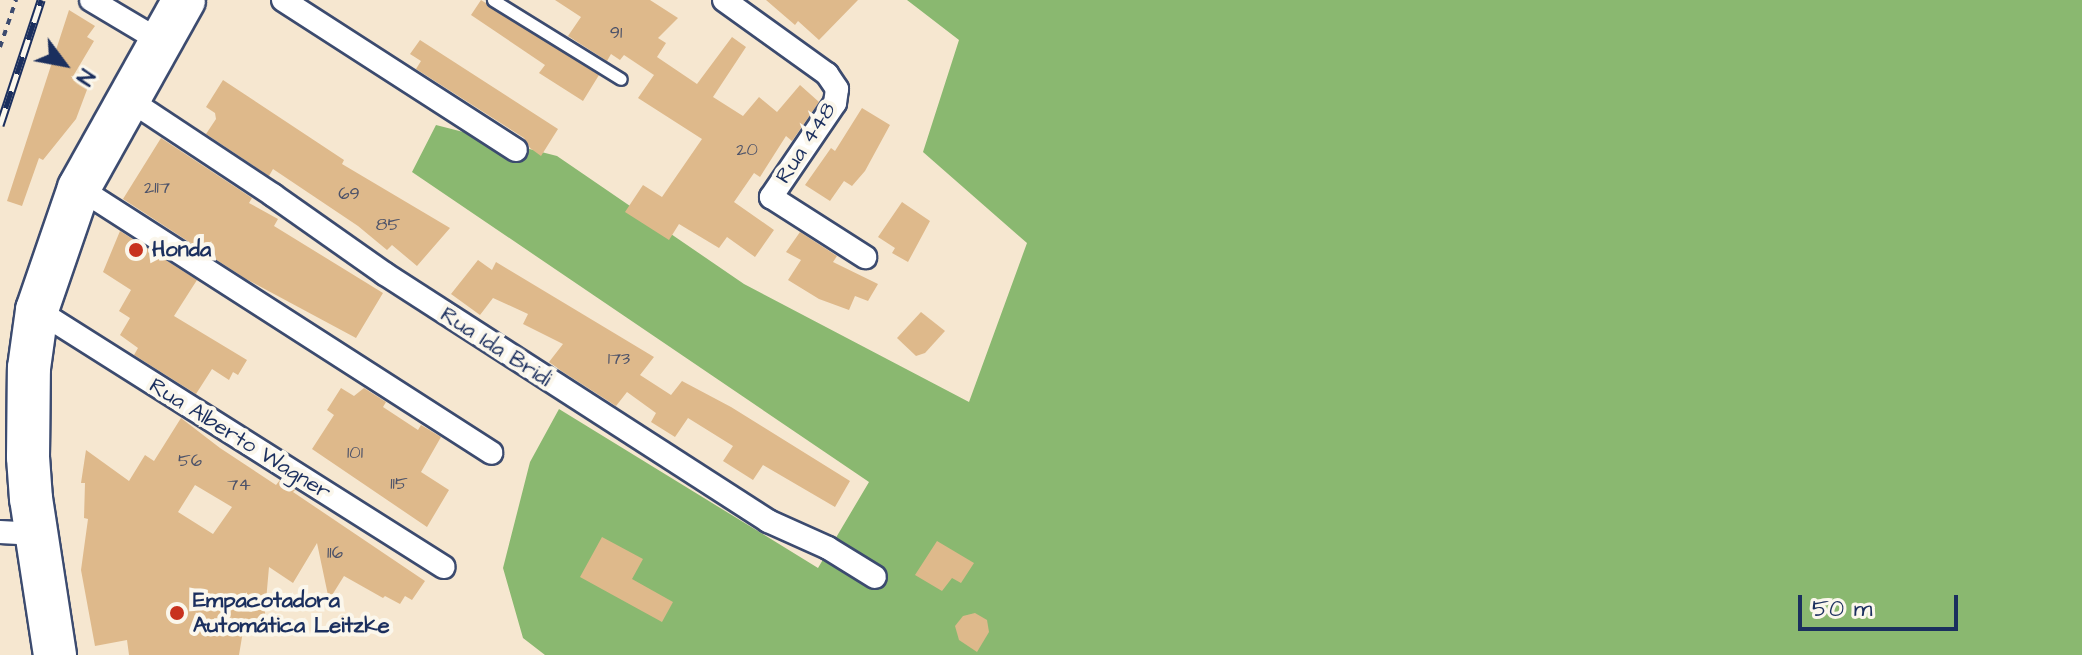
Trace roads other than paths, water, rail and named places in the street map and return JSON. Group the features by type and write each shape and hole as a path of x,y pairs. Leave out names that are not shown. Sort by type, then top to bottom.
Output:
{"highway":[{"path":"55,655 18,533 31,499 27,412 37,310 79,188 184,0"}],"street":[{"path":"91,0 160,41"},
{"path":"283,0 516,150"},
{"name":"Rua 448","path":"724,0 827,74 837,89 835,103 771,197 865,257"},
{"name":"Rua Ida Bridi","path":"128,99 385,274 768,521 828,548 875,577"},
{"path":"79,188 491,453"},
{"name":"Rua Alberto Wagner","path":"37,310 443,567"}],"lane":[{"path":"493,0 621,79"}],"railway":[{"path":"0,125 41,0"}],"place":[{"name":"Honda","path":"136,250"},
{"name":"Empacotadora Automática Leitzke","path":"177,613"}]}
